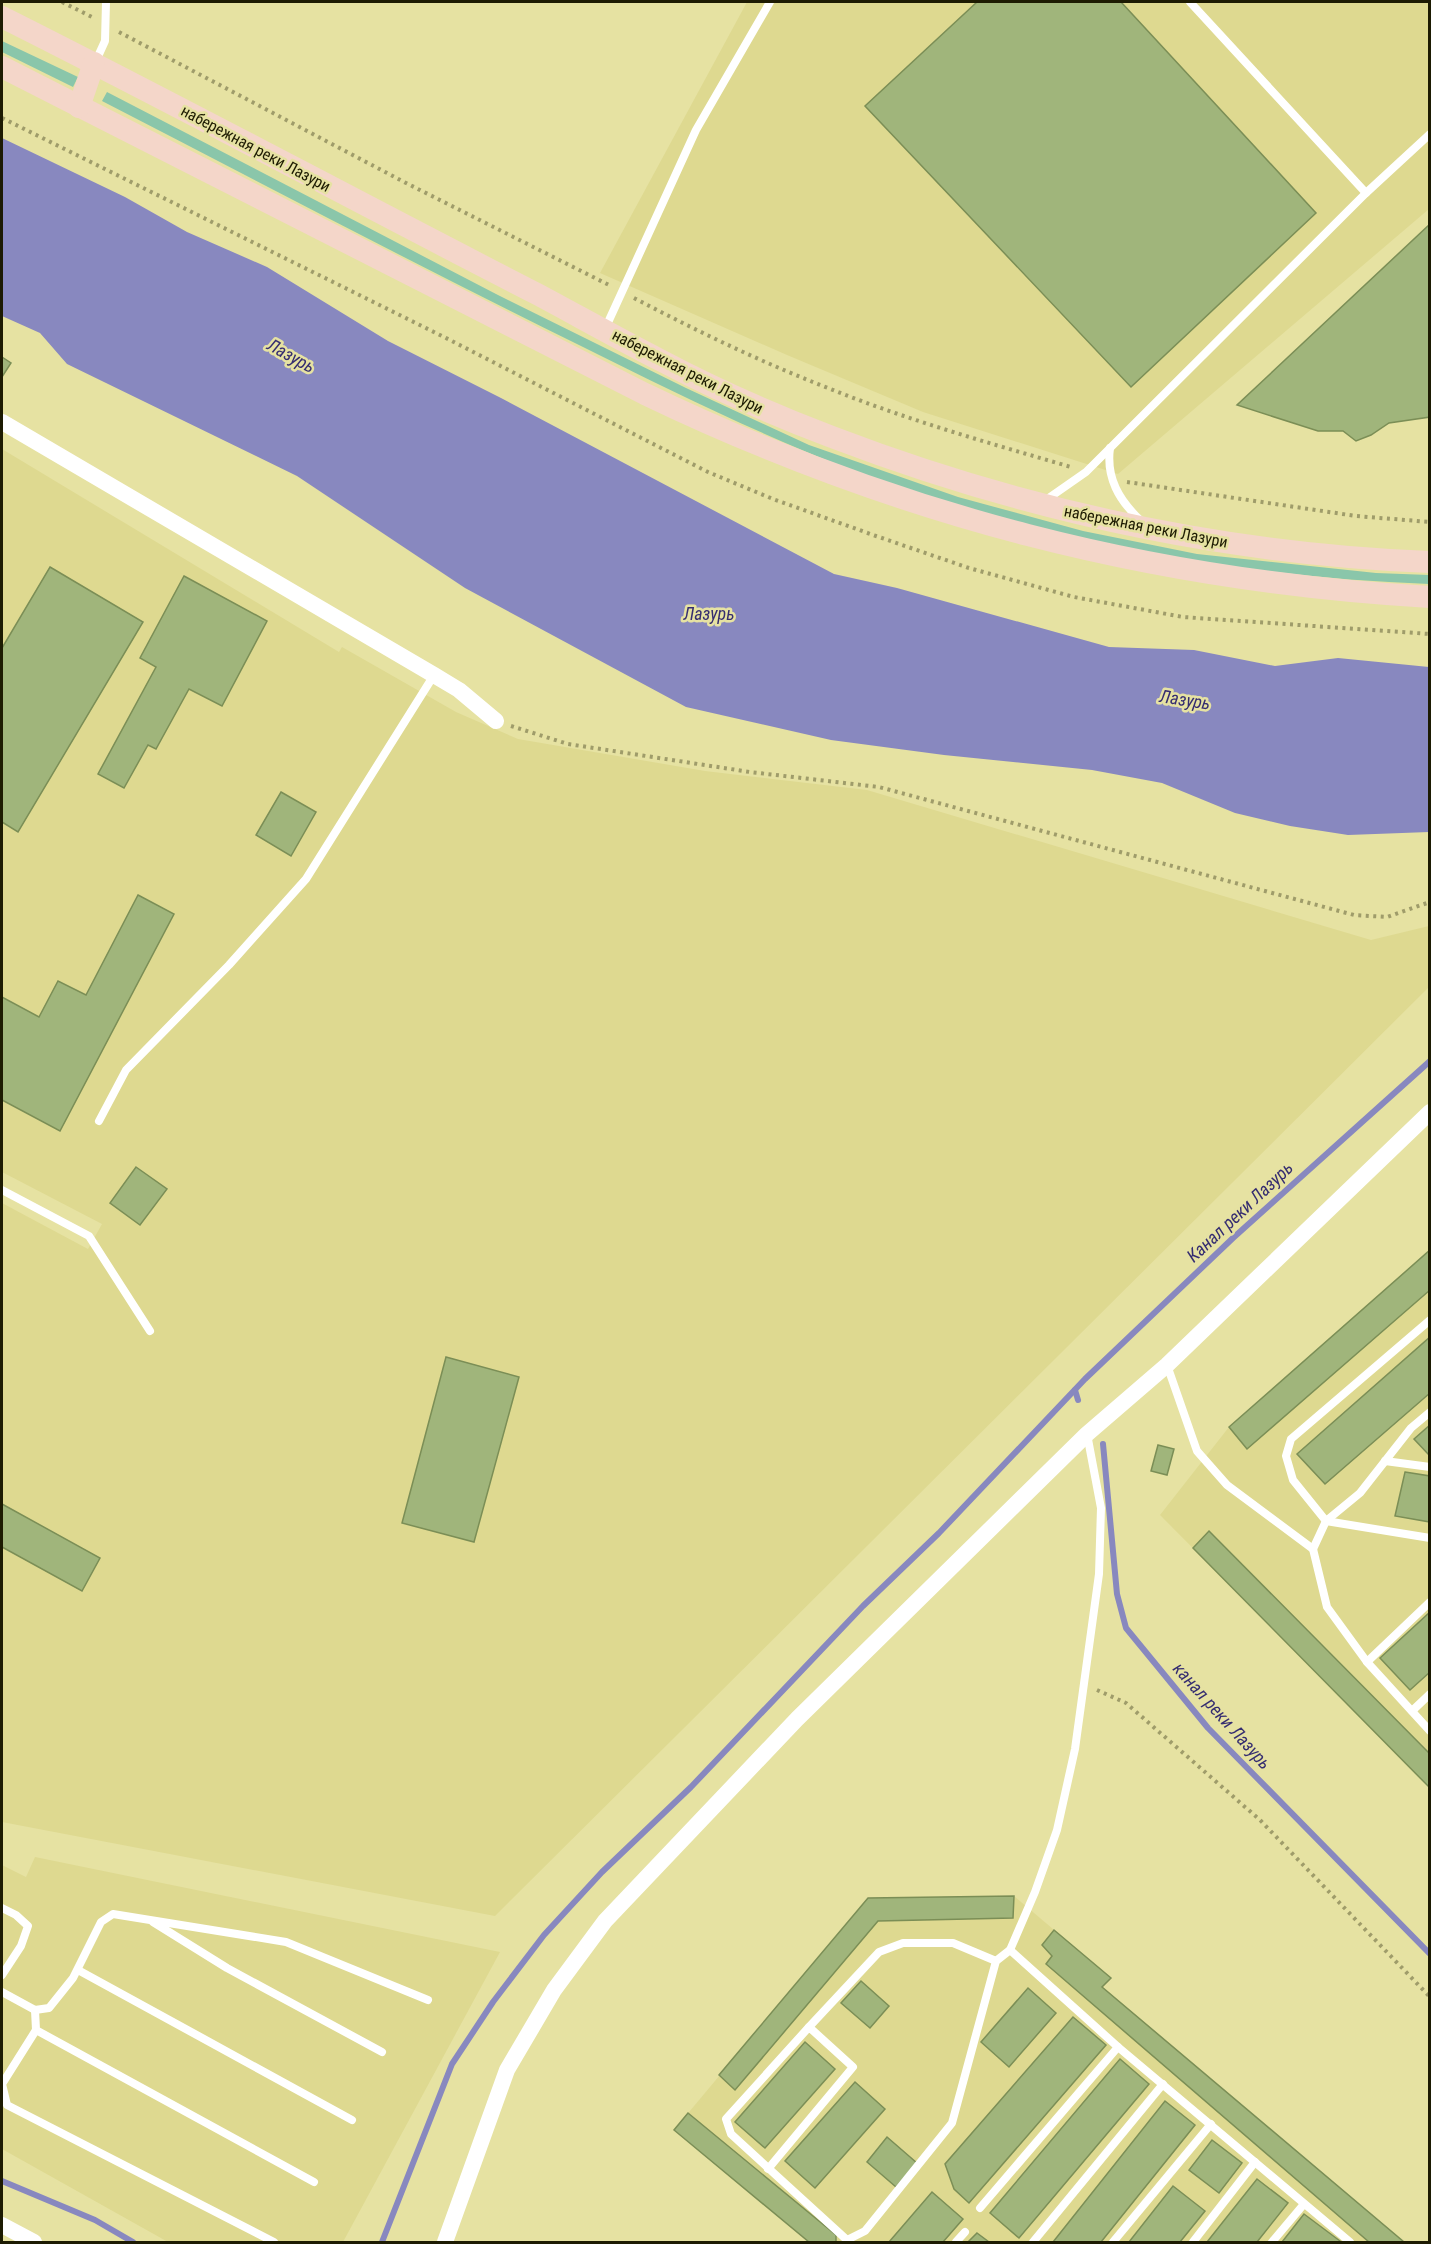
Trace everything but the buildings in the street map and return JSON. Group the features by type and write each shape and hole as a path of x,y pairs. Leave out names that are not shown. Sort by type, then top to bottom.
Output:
{"main road":[{"name":"набережная реки Лазури","path":"2,17 605,329 660,361 803,426 925,470 1041,504 1149,529 1289,551 1430,562"},
{"path":"79,107 94,63"},
{"name":"набережная реки Лазури","path":"2,67 656,399 753,443 874,490 1010,532 1148,563 1289,585 1430,597"}],"street":[{"path":"2,422 459,690 496,721"},
{"path":"445,2242 507,2070 554,1989 605,1921 797,1719 1088,1434 1167,1365 1430,1112"},
{"path":"2,2225 34,2242"}],"lane":[{"path":"94,63 105,40 106,2"},
{"path":"605,329 696,130 770,2"},
{"path":"1190,2 1366,193"},
{"path":"1041,504 1086,471 1366,193 1430,134"},
{"path":"1110,447 1110,468 1120,498 1126,508 1149,529"},
{"path":"99,1121 126,1070 229,965 306,879 434,675"},
{"path":"2,1190 89,1236 150,1331"},
{"path":"1430,1320 1292,1439 1286,1456 1293,1480 1326,1521 1430,1538"},
{"path":"1167,1365 1197,1451 1227,1485 1313,1549"},
{"path":"1430,1412 1412,1428 1360,1493 1326,1521 1313,1549 1327,1607 1366,1662 1430,1731"},
{"path":"996,1961 953,1943 903,1943 879,1952 726,2119 731,2134 847,2241 866,2231 952,2123 996,1961 1010,1950 1035,1892 1057,1830 1086,1685 1099,1574 1101,1508 1088,1434"},
{"path":"1385,1461 1430,1467"},
{"path":"1366,1662 1430,1602"},
{"path":"1412,1711 1430,1694"},
{"path":"2,1908 16,1915 28,1926 21,1946 2,1975"},
{"path":"2,1992 35,2010 49,2008 74,1978 101,1922 113,1914 286,1942 428,2000"},
{"path":"150,1920 227,1968 382,2052"},
{"path":"1010,1950 1118,2047 1350,2242"},
{"path":"78,1970 352,2120"},
{"path":"35,2010 36,2030 2,2084 7,2105 274,2242"},
{"path":"768,2169 853,2067 809,2027"},
{"path":"36,2030 314,2182"},
{"path":"980,2208 1118,2047"},
{"path":"1033,2242 1163,2084"},
{"path":"1113,2242 1211,2124"},
{"path":"1193,2242 1255,2162"},
{"path":"1272,2242 1304,2204"},
{"path":"956,2242 965,2232"}],"path":[{"path":"63,2 406,183 698,332 828,388 952,431 1086,471"},
{"path":"1113,480 1356,516 1430,522"},
{"path":"496,721 568,744 750,772 879,787 1354,915 1387,917 1430,902"},
{"path":"1086,1685 1126,1703 1260,1820 1430,1997"}],"shaded area":[{"path":"747,2 1429,2 1429,209 1118,474 923,412 600,273"},
{"path":"2,449 339,652 342,647 456,712 518,739 705,771 867,790 1371,940 1429,926 1429,987 495,1916 2,1822 2,1203 88,1249 102,1224 2,1172"},
{"path":"1429,1250 1429,1786 1160,1515 1229,1427"},
{"path":"35,1857 500,1952 343,2242 168,2242 2,2149 2,1865 26,1877"},
{"path":"1014,1896 1111,1978 1103,1987 1404,2242 809,2242 674,2130 868,1898"}],"green space":[{"path":"2,41 78,77 73,87 2,52"},
{"path":"107,92 496,294 686,388 809,445 958,497 1083,531 1197,554 1376,573 1429,575 1429,584 1302,575 1176,558 1052,532 884,482 752,428 521,316 102,101"}],"water":[{"name":"Лазурь","path":"2,138 125,197 187,232 267,267 388,341 501,398 834,574 897,588 1109,647 1194,650 1275,666 1338,658 1429,667 1429,832 1348,835 1290,826 1235,813 1162,783 1092,770 944,755 831,740 686,707 465,588 297,476 67,364 40,333 2,316"}],"waterway":[{"name":"Канал реки Лазурь","path":"382,2242 452,2064 493,2002 544,1935 602,1872 691,1787 863,1606 939,1533 1085,1379 1233,1238 1430,1061"},
{"path":"1075,1390 1078,1400"},
{"name":"канал реки Лазурь","path":"1103,1444 1117,1594 1126,1628 1208,1728 1430,1954"},
{"path":"2,2181 95,2220 133,2242"}]}
